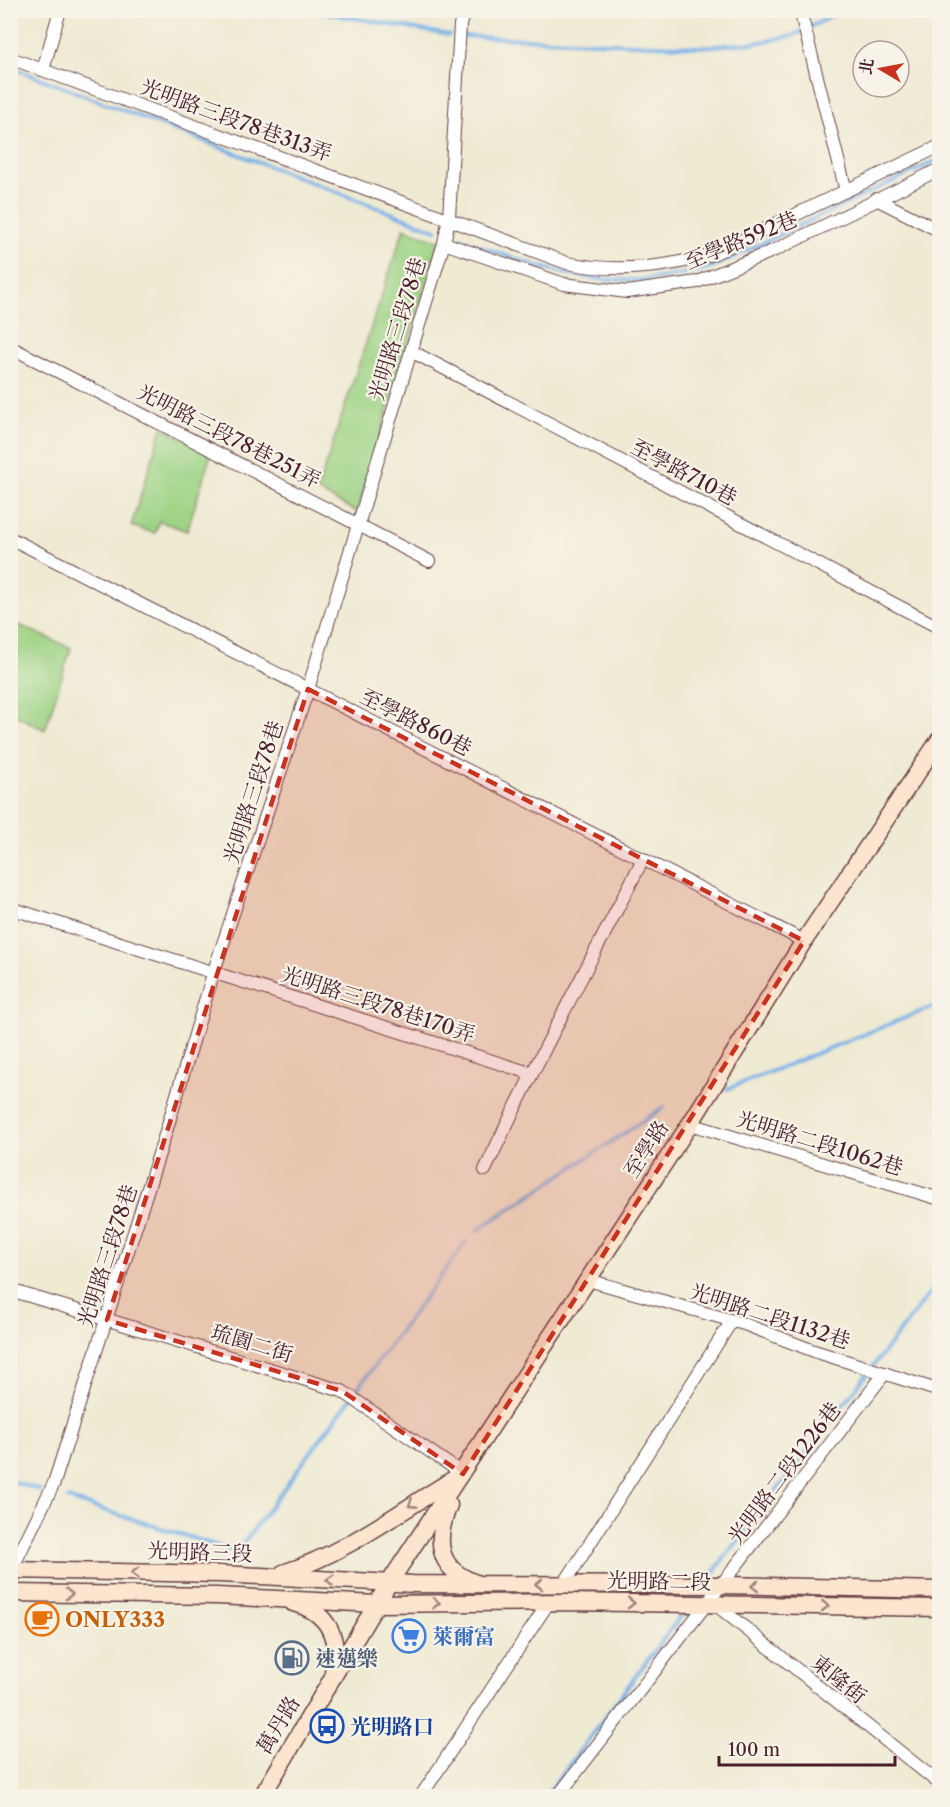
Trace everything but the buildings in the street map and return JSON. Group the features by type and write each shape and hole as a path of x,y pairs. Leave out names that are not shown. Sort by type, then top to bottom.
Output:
{"street":[{"path":"43,70 60,10"},
{"name":"光明路三段78巷","path":"11,1572 54,1483 107,1320 214,971 308,689 444,243 449,218 460,24 464,10"},
{"path":"800,10 846,191"},
{"name":"光明路三段78巷313弄","path":"10,58 567,263 596,269 676,265 713,254 939,146"},
{"name":"至學路592巷","path":"444,243 564,284 627,292 698,282 775,250 939,169"},
{"path":"876,199 939,231"},
{"name":"光明路三段78巷251弄","path":"10,347 429,561"},
{"name":"至學路710巷","path":"411,351 939,628"},
{"name":"至學路860巷","path":"10,538 804,941"},
{"name":"至學路","path":"389,1583 463,1474 690,1124 804,941 939,739"},
{"path":"485,1170 530,1073 567,1009 643,859"},
{"name":"光明路三段78巷170弄","path":"10,908 530,1073"},
{"name":"光明路二段1062巷","path":"690,1124 939,1199"},
{"name":"光明路二段1132巷","path":"588,1280 731,1322 939,1391"},
{"name":"琉園二街","path":"10,1290 342,1391 463,1474"},
{"path":"564,1584 731,1322"},
{"name":"光明路二段1226巷","path":"558,1797 885,1373"},
{"path":"272,1577 314,1563 463,1474"},
{"path":"463,1474 439,1537 443,1557 453,1570 463,1579 478,1584"},
{"name":"光明路三段","path":"11,1572 272,1577 389,1583"},
{"name":"光明路二段","path":"389,1583 564,1584 714,1597 939,1608"},
{"name":"萬丹路","path":"262,1797 389,1583"},
{"name":"光明路二段","path":"377,1604 549,1602 939,1590"},
{"name":"光明路三段","path":"10,1593 274,1599 377,1604"},
{"name":"東隆街","path":"714,1597 939,1784"},
{"path":"274,1599 301,1605 321,1617 334,1635 336,1656 330,1682"},
{"path":"421,1797 549,1602"}],"highlighted area":[{"path":"308,689 804,941 463,1474 342,1391 107,1320"}],"green space":[{"path":"404,228 439,241 357,512 317,491"},
{"path":"162,428 212,451 187,531 159,521 155,533 131,526"},
{"path":"10,621 71,648 45,730 11,713"}],"waterway":[{"path":"309,10 449,35"},
{"path":"463,36 698,47 755,43 792,36 844,10"},
{"path":"10,67 436,230"},
{"path":"459,239 555,271 584,277 613,280 677,275 714,266 940,159"},
{"path":"727,1089 940,1004"},
{"path":"476,1231 664,1107"},
{"path":"68,1499 237,1552 466,1242"},
{"path":"708,1579 940,1280"},
{"path":"10,1481 40,1490"},
{"path":"546,1796 686,1609"}],"place":[{"name":"ONLY333","path":"42,1619"},
{"name":"萊爾富","path":"409,1636"},
{"name":"速邁樂","path":"292,1658"},
{"name":"光明路口","path":"327,1726"}]}
